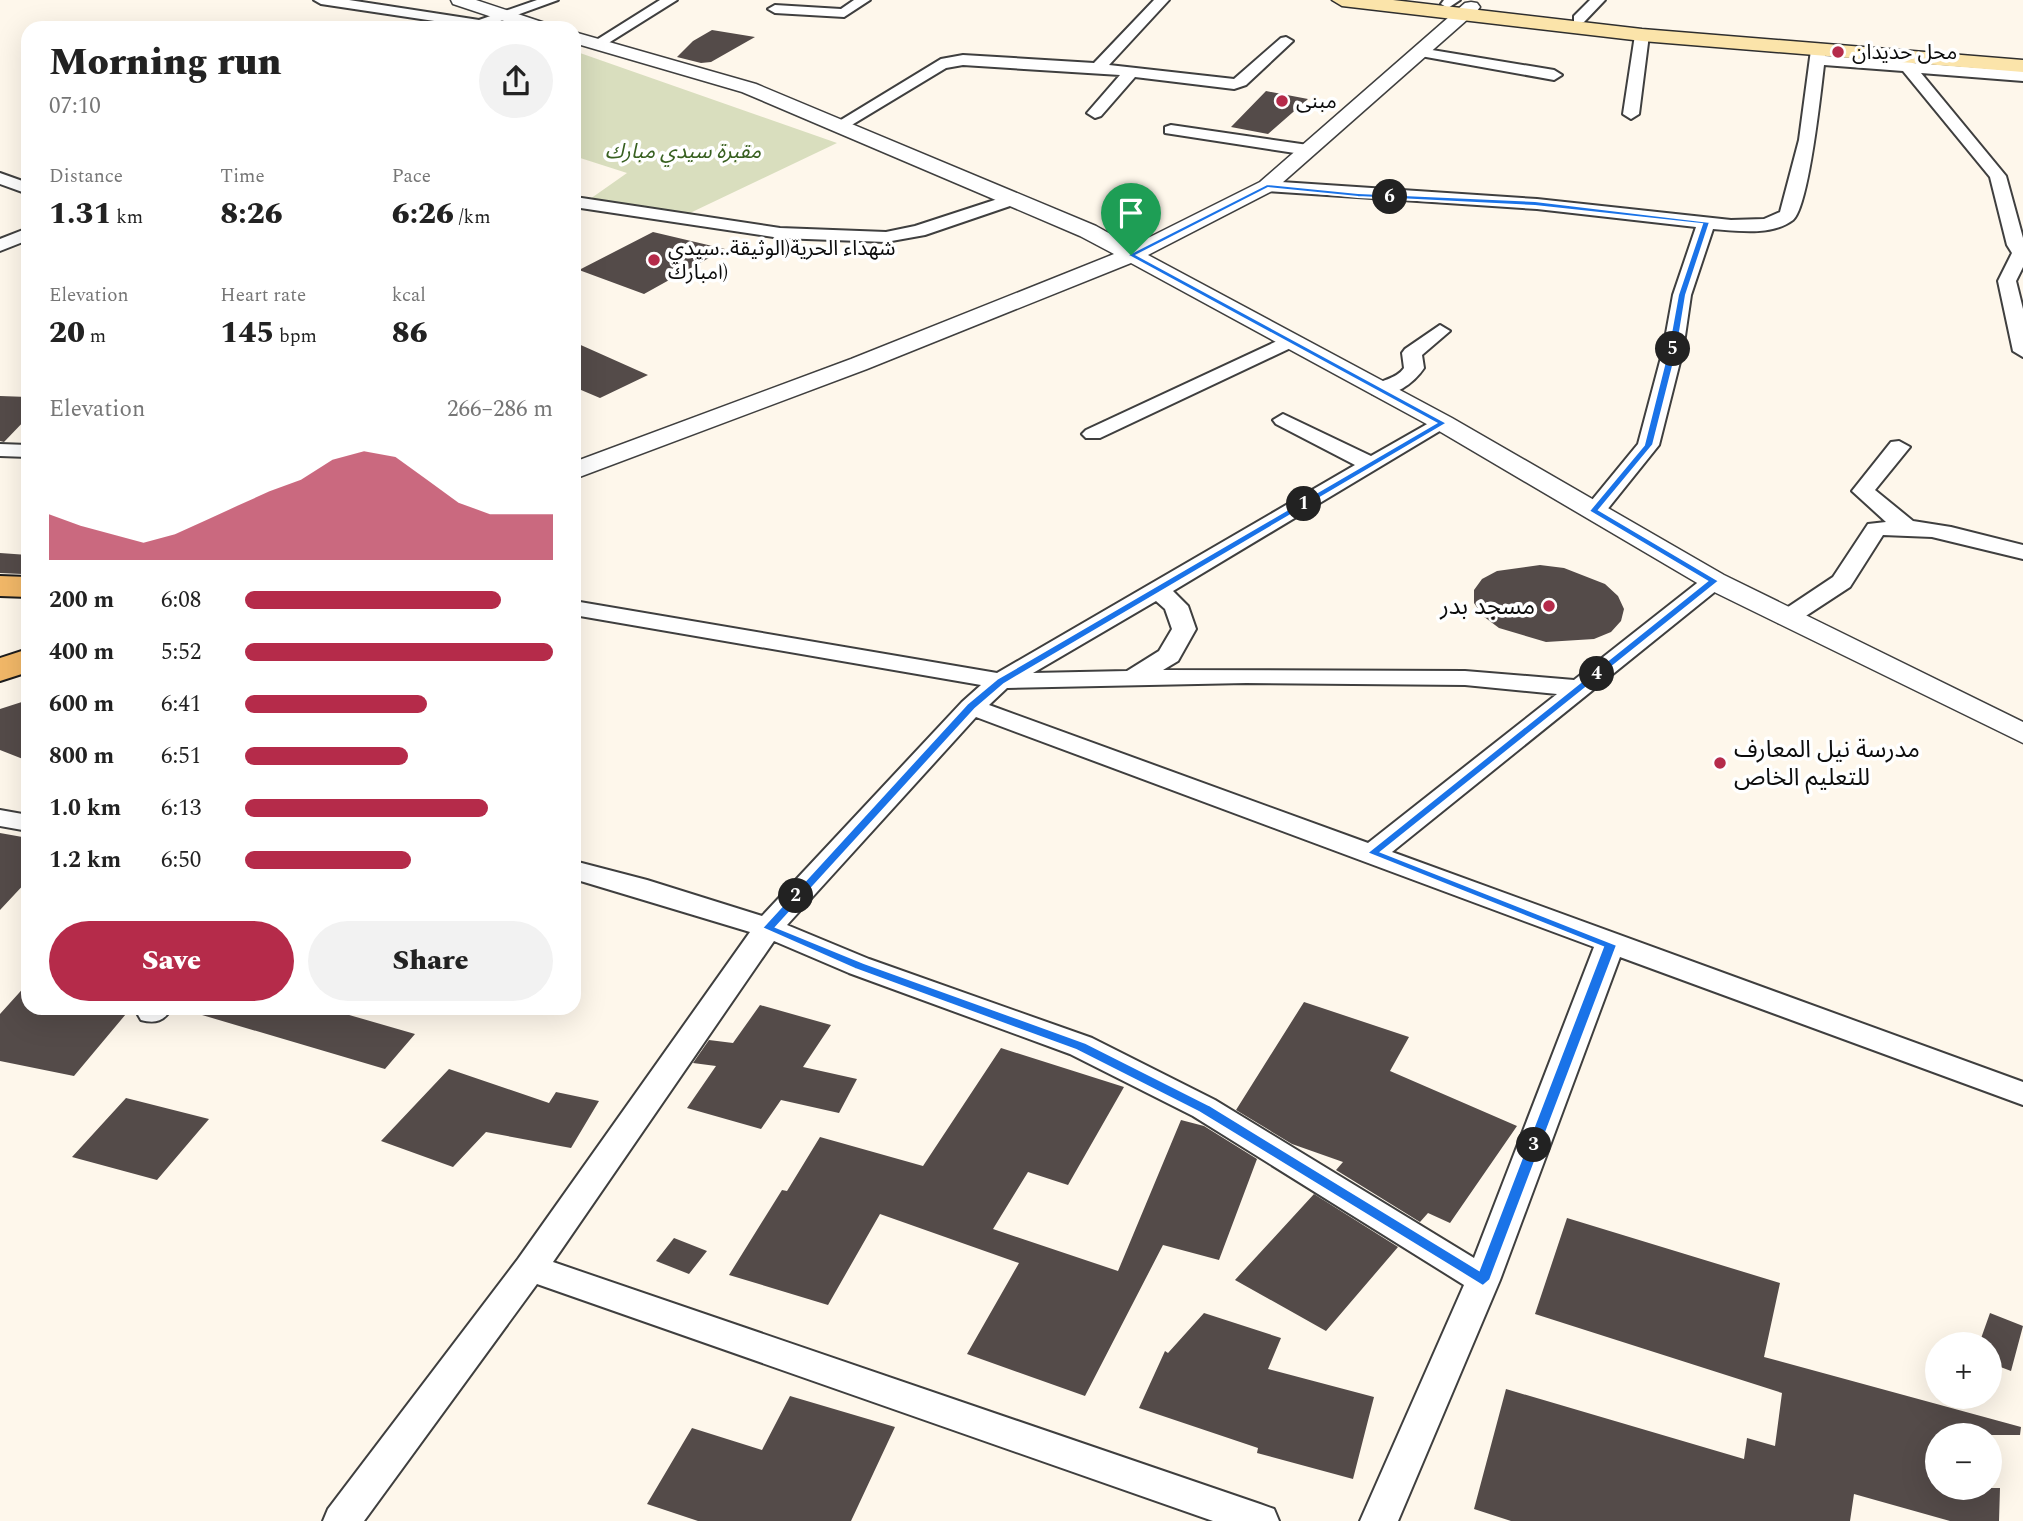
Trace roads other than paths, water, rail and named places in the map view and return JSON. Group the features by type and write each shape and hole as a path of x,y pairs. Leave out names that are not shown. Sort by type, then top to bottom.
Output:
{"main road":[{"path":"1342,0 1458,7 2023,57"},
{"path":"1419,0 1642,35 1818,55 1903,62 2023,66"},
{"path":"0,586 21,587"},
{"path":"0,670 21,662"}],"street":[{"path":"321,0 446,21"},
{"path":"459,0 517,21"},
{"path":"491,21 551,0"},
{"path":"585,41 670,0"},
{"path":"775,9 844,13 863,0"},
{"path":"1098,68 1162,0"},
{"path":"1579,19 1598,0"},
{"path":"581,468 859,364 1131,255 1267,186 1420,52 1458,7"},
{"path":"1631,114 1642,35"},
{"path":"585,41 749,88 1088,231 1443,423 1714,581 2023,734"},
{"path":"839,126 941,64 963,60 1098,68 1234,84 1241,82 1286,41"},
{"path":"1420,52 1554,75"},
{"path":"1267,186 1358,195 1535,204 1706,222 1765,225 1781,221 1788,215 1807,140 1818,55"},
{"path":"1903,62 2023,76"},
{"path":"1903,62 1998,176 2021,255 2007,281 2023,351"},
{"path":"1096,113 1131,72"},
{"path":"1171,130 1308,150"},
{"path":"0,178 21,186"},
{"path":"581,203 780,233 886,237 919,231 1013,200"},
{"path":"1594,511 1648,445 1673,350 1682,295 1706,222"},
{"path":"0,246 21,236"},
{"path":"1380,390 1407,378 1414,368 1412,353 1440,331"},
{"path":"1093,434 1290,341"},
{"path":"1283,420 1372,464"},
{"path":"342,1521 530,1268 768,928 971,707 1001,681 1443,423"},
{"path":"1899,447 1863,491 1905,526"},
{"path":"0,450 21,451"},
{"path":"1787,618 1842,582 1876,529 1905,526 1933,529 2023,552"},
{"path":"1373,853 1714,581"},
{"path":"1133,678 1169,656 1184,629 1176,606 1158,590"},
{"path":"581,609 1001,681 1246,676 1465,678 1580,688"},
{"path":"971,707 1373,853 1611,945 2023,1094"},
{"path":"0,818 21,822"},
{"path":"581,872 637,886 768,928 859,966 1081,1046 1204,1108 1483,1280"},
{"path":"1379,1521 1483,1280 1611,945"},
{"path":"530,1268 1260,1521"}],"place":[{"name":"محل حديدان","path":"1838,52"},
{"name":"مبنى","path":"1282,101"},
{"name":"شهداء الحرية(الوثيقة..سيدي امبارك)","path":"654,260"},
{"name":"مسجد بدر","path":"1549,606"},
{"name":"مدرسة نيل المعارف للتعليم الخاص","path":"1720,763"}],"park label":[{"name":"مقبرة سيدي مبارك","path":"683,151"}]}
